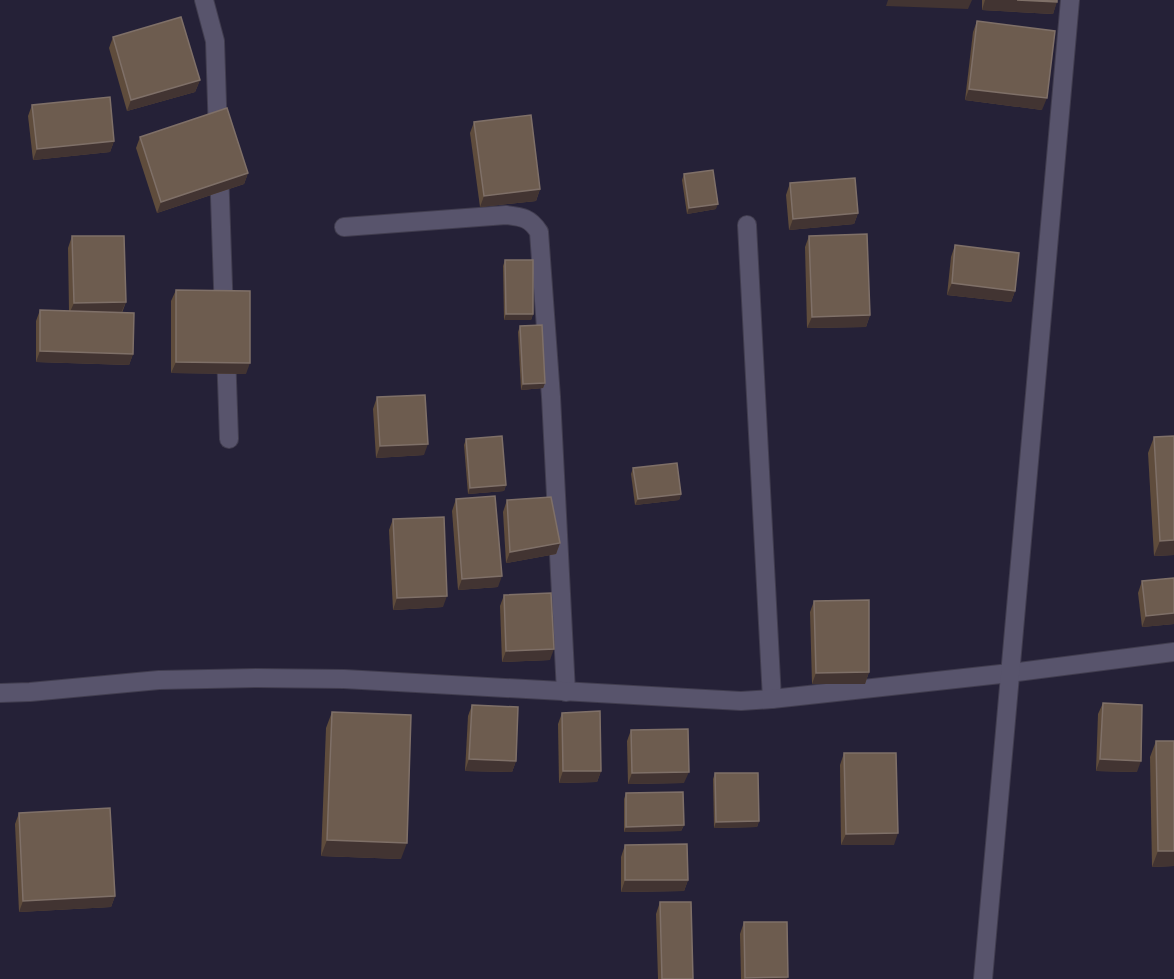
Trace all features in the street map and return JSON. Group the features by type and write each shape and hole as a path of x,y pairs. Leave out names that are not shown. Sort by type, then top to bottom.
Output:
{"street":[{"path":"204,0 215,42 229,438"},
{"path":"982,979 1070,0"},
{"path":"344,227 506,215 524,217 532,222 539,232 551,397 566,692"},
{"path":"747,225 772,699"},
{"path":"0,693 159,680 256,678 344,679 741,701 1010,673 1174,652"}],"building":[{"path":"1017,0 1057,0 1057,2"},
{"path":"181,17 200,80 131,100 113,37"},
{"path":"977,21 1055,31 1047,98 969,89"},
{"path":"110,97 114,141 37,149 32,105"},
{"path":"227,108 248,173 161,202 140,137"},
{"path":"531,115 540,189 484,196 474,122"},
{"path":"713,170 718,204 689,208 684,174"},
{"path":"855,178 858,213 793,219 790,183"},
{"path":"867,234 870,315 812,317 809,236"},
{"path":"72,236 124,236 126,302 74,303"},
{"path":"955,245 1019,253 1015,291 952,283"},
{"path":"505,260 533,260 533,314 506,314"},
{"path":"176,290 250,291 250,363 176,362"},
{"path":"40,310 134,313 133,354 40,351"},
{"path":"542,325 545,383 523,384 520,326"},
{"path":"425,395 428,444 380,446 377,397"},
{"path":"502,436 506,485 470,488 466,439"},
{"path":"1174,436 1174,540 1160,541 1154,437"},
{"path":"677,463 681,494 638,499 633,468"},
{"path":"495,496 502,576 462,579 456,499"},
{"path":"551,497 560,543 510,552 507,500"},
{"path":"444,517 447,596 397,598 393,519"},
{"path":"1174,578 1174,613 1146,616 1142,581"},
{"path":"551,593 554,649 506,651 504,595"},
{"path":"869,600 869,672 816,673 814,601"},
{"path":"1103,703 1142,705 1141,761 1100,759"},
{"path":"472,705 518,707 516,761 469,759"},
{"path":"600,711 601,771 563,771 562,713"},
{"path":"332,712 411,715 407,843 327,840"},
{"path":"688,729 689,772 632,773 631,730"},
{"path":"1156,741 1174,741 1174,851 1158,851"},
{"path":"844,753 896,753 898,833 846,834"},
{"path":"715,773 758,773 759,821 716,822"},
{"path":"683,792 684,825 626,827 626,793"},
{"path":"110,808 115,896 23,901 19,813"},
{"path":"687,844 688,880 625,880 625,845"},
{"path":"660,902 691,902 693,979 662,979"},
{"path":"744,922 787,922 788,977 745,978"}]}
